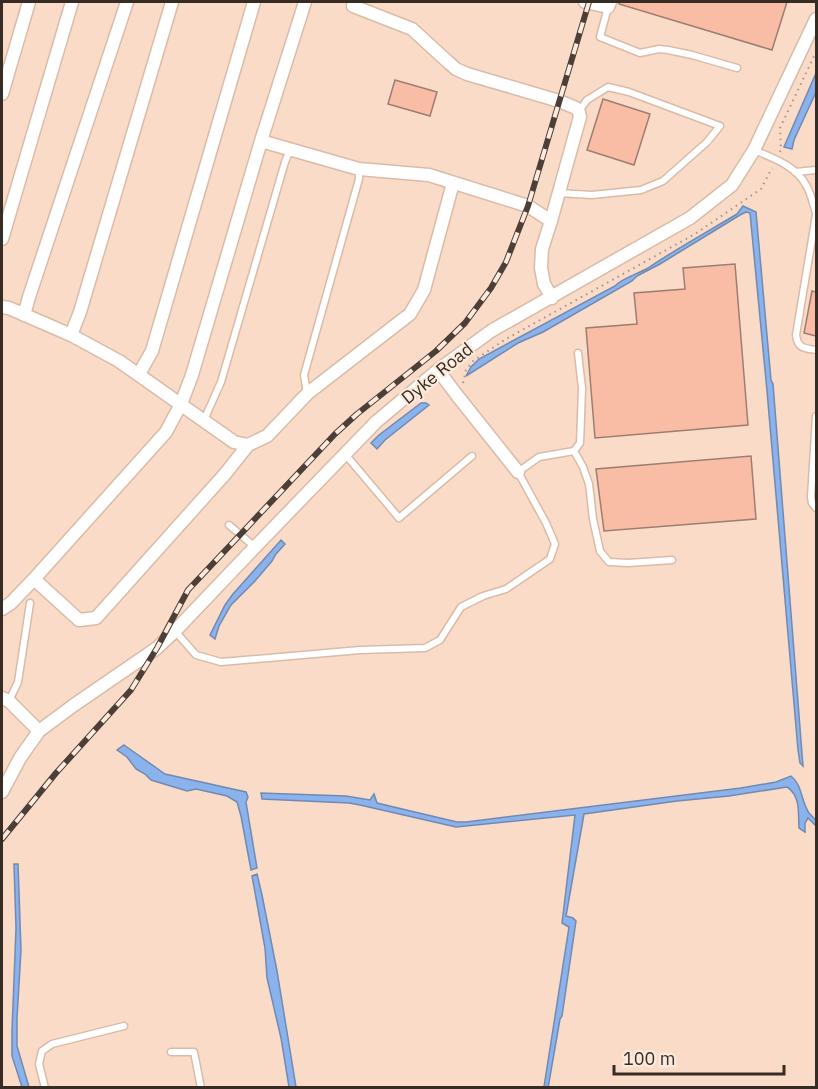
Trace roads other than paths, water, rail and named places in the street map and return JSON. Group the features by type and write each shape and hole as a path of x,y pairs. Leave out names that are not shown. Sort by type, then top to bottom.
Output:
{"street":[{"path":"2,94 29,2"},
{"path":"2,239 72,2"},
{"path":"24,315 127,2"},
{"path":"71,335 80,312 172,2"},
{"path":"139,374 152,351 254,2"},
{"path":"2,609 34,579 166,432 181,404 192,375 304,2"},
{"path":"585,2 609,4"},
{"path":"353,6 412,28 434,51 456,69 560,101 576,108 579,112 576,131 542,249 541,268 544,284 552,298"},
{"name":"Dyke Road","path":"2,792 39,731 157,648 376,422 438,370 490,331 690,218 732,185 754,150 816,19"},
{"path":"261,141 359,169 429,175 528,206 551,221"},
{"path":"34,579 79,620 96,618 225,474 248,445 267,436 308,393 410,314 424,290 453,183"},
{"path":"2,307 71,335 119,361 234,442 248,445"},
{"path":"438,370 518,472"},
{"path":"5,699 39,731"}],"lane":[{"path":"609,4 600,37 640,53 659,49 668,50 692,54 737,69"},
{"path":"558,193 592,195 641,190 663,182 707,142 720,126 629,92 608,87 587,100 579,112"},
{"path":"204,421 221,382 290,150"},
{"path":"754,150 776,159 795,172 806,184 816,214 796,335 801,347 816,350"},
{"path":"308,393 304,375 359,179 359,169"},
{"path":"795,172 816,170"},
{"path":"175,631 196,655 221,662 360,650 425,648 440,639 461,607 483,596 506,589 550,559 555,544 518,472 539,457 574,451 580,443 582,388 578,353"},
{"path":"816,416 811,497 816,508"},
{"path":"574,451 583,467 588,484 592,519 600,551 609,562 672,560"},
{"path":"344,454 399,519 472,456"},
{"path":"229,525 255,547"},
{"path":"5,699 18,682 30,603"},
{"path":"45,1088 39,1064 42,1051 52,1044 124,1026"},
{"path":"171,1052 194,1052 201,1088"}],"water":[{"path":"816,73 816,92 792,149 784,147"},
{"path":"743,206 756,212 773,384 803,766 800,763 798,750 750,213 740,215 632,281 543,332 518,343 466,376 479,359 648,268 737,214"},
{"path":"421,403 429,405 377,449 371,443 379,435"},
{"path":"281,540 285,544 272,561 231,605 219,626 215,639 210,635 225,605"},
{"path":"124,745 165,774 246,792 257,868 251,870 237,802 227,796 196,789 187,791 151,780 117,750"},
{"path":"791,776 797,783 806,808 816,821 816,826 808,818 805,823 805,832 799,828 795,795 787,787 584,814 566,916 576,921 562,1016 548,1088 544,1087 569,927 562,923 575,815 456,827 349,803 262,799 261,793 346,796 370,800 374,794 377,803 457,822 466,822 741,788 776,782"},
{"path":"14,864 18,864 21,950 17,1046 29,1087 22,1087 12,1056 16,928"},
{"path":"257,874 277,971 296,1087 289,1087 281,1038 267,978 265,948 252,876"}],"railway":[{"path":"2,839 56,773 131,690 188,590 335,434 436,351 465,323 491,288 506,262 528,206 589,2"}]}
